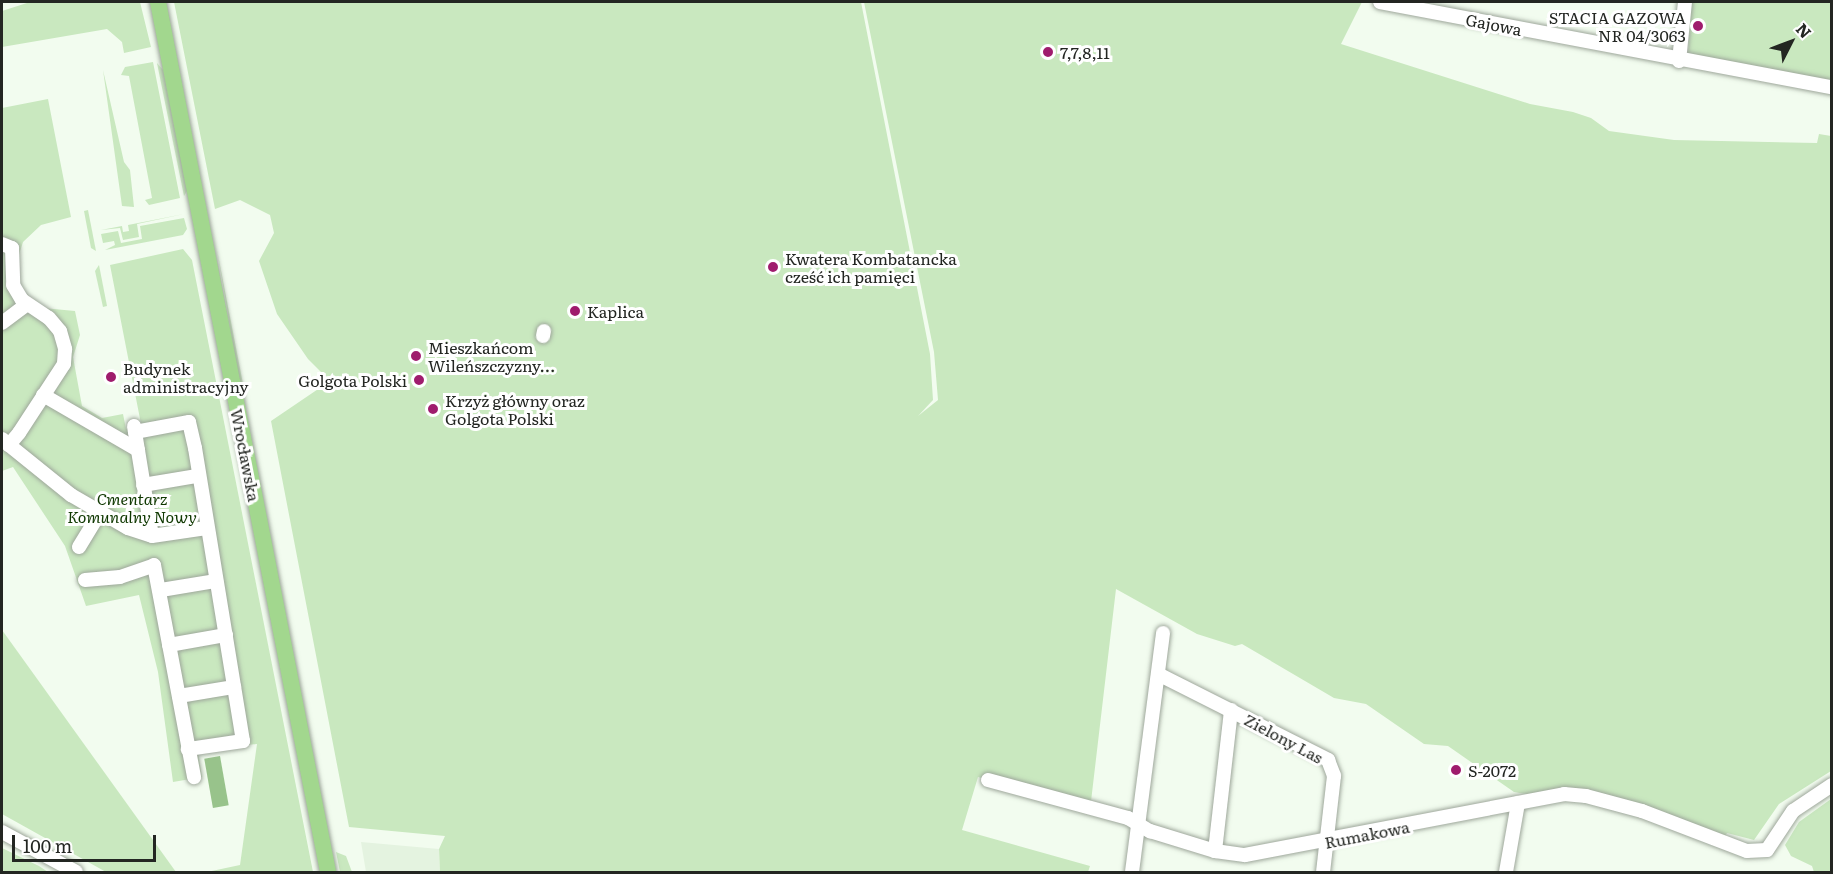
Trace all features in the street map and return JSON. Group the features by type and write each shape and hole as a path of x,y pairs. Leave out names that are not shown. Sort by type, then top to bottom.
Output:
{"main road":[{"name":"Wrocławska","path":"158,2 328,873"}],"street":[{"name":"Gajowa","path":"1380,2 1679,61 1832,87"},
{"path":"1679,61 1685,2"},
{"path":"2,244 12,248 13,279 27,304 49,318 60,331 65,349 64,364 44,395 5,442 71,495 152,536 206,528"},
{"path":"2,322 27,304"},
{"path":"44,395 138,450"},
{"path":"152,536 134,429 189,422 243,741 188,749"},
{"path":"143,485 197,476"},
{"path":"79,547 100,511"},
{"path":"85,580 120,577 154,565 161,590 194,777"},
{"path":"161,590 216,581"},
{"path":"1132,873 1163,633"},
{"path":"169,645 226,635"},
{"name":"Zielony Las","path":"1158,674 1328,760 1334,776 1323,873"},
{"path":"179,696 234,687"},
{"name":"Zielony Las","path":"1215,851 1231,710"},
{"name":"Rumakowa","path":"988,780 1128,818 1140,825 1215,851 1245,855 1328,842 1564,794 1586,796 1686,826 1747,850 1767,850 1793,811 1832,784"},
{"path":"1506,873 1518,803"},
{"path":"2,832 76,873"}],"shaded area":[{"path":"220,756 229,805 213,808 204,759"},
{"path":"361,842 439,849 440,872 366,872"}],"green space":[{"path":"30,2 140,2 151,47 124,53 122,42 107,29 2,47 2,11"},
{"path":"174,2 861,2 930,354 933,400 918,416 938,400 934,352 864,2 1362,2 1341,44 1530,104 1573,112 1591,118 1609,131 1674,140 1817,143 1819,134 1831,136 1831,771 1779,804 1754,840 1727,833 1724,838 1679,818 1514,792 1448,746 1424,744 1366,704 1334,698 1242,644 1235,646 1197,634 1116,589 1090,810 978,777 962,830 1090,866 1088,872 440,872 439,849 445,836 349,827 271,421 330,381 308,359 277,314 259,261 274,233 270,215 240,200 215,209"},
{"path":"1691,2 1831,2 1831,81 1688,55"},
{"path":"153,62 180,198 149,205 145,200 152,198 129,76 121,75 125,67"},
{"path":"157,63 163,70 187,191 184,196"},
{"path":"103,70 124,162 130,170 134,207 122,206"},
{"name":"Cmentarz Komunalny Nowy","path":"48,99 71,217 41,225 23,242 16,264 20,284 29,298 43,308 75,311 80,335 73,357 82,406 102,418 123,414 126,429 141,424 110,265 183,249 192,260 313,872 207,872 240,865 257,744 198,751 202,777 173,782 158,672 139,595 86,606 65,546 13,467 2,471 2,108"},
{"path":"88,210 96,251 91,248 84,211"},
{"path":"184,214 137,224 139,237 123,240 120,228 101,230 122,226 123,232 129,231 128,225"},
{"path":"184,218 187,229 183,235 105,250 115,245 114,241 103,243 101,234 118,231 121,243 142,239 140,226"},
{"path":"217,250 244,389 240,385"},
{"path":"99,265 107,306 103,307 95,271"},
{"path":"2,630 176,872 106,872 2,814"},
{"path":"1831,799 1831,872 1814,872 1812,866 1791,856 1785,845 1799,822"},
{"path":"2,848 39,866 48,872 2,872"},
{"path":"336,852 346,856 352,872 340,872"}],"place":[{"name":"STACIA GAZOWA NR 04/3063","path":"1698,26"},
{"name":"7,7,8,11","path":"1048,52"},
{"name":"Kwatera Kombatancka cześć ich pamięci","path":"773,267"},
{"name":"Kaplica","path":"575,311"},
{"name":"Mieszkańcom Wileńszczyzny...","path":"416,356"},
{"name":"Budynek administracyjny","path":"111,377"},
{"name":"Golgota Polski","path":"419,380"},
{"name":"Krzyż główny oraz Golgota Polski","path":"433,409"},
{"name":"S-2072","path":"1456,770"}]}
